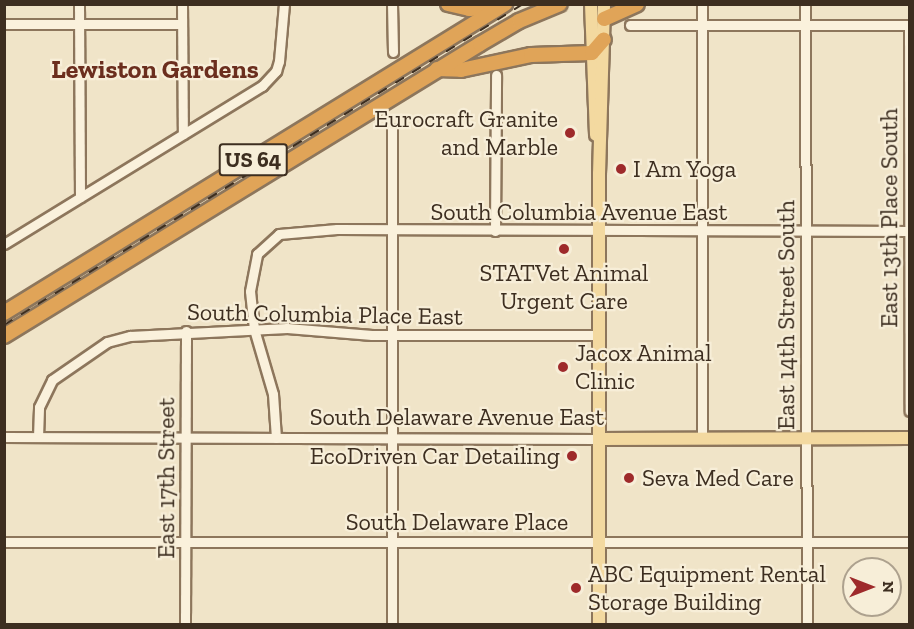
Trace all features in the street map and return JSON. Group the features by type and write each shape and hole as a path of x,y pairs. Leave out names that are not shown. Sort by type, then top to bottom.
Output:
{"highway":[{"path":"448,4 469,9 504,6"},
{"name":"US 64","path":"4,336 437,69 519,21 560,4"},
{"path":"604,20 637,4"},
{"name":"US 64","path":"4,313 504,6"},
{"path":"437,69 461,70 531,55 592,52 604,39"}],"main road":[{"path":"591,4 599,174"},
{"path":"599,624 599,174 604,4"},
{"name":"South Delaware Avenue East","path":"599,439 909,438"}],"street":[{"path":"79,4 80,197"},
{"path":"182,4 183,134"},
{"path":"4,244 262,86 276,71 279,61 284,4"},
{"path":"392,4 393,52"},
{"path":"702,4 702,438"},
{"name":"East 14th Street South","path":"805,4 807,624"},
{"path":"4,24 182,24"},
{"path":"630,25 909,25"},
{"name":"East 13th Place South","path":"909,25 909,411"},
{"path":"495,231 496,75"},
{"path":"392,129 392,624"},
{"name":"South Columbia Avenue East","path":"254,329 250,291 257,254 270,238 296,231 909,231"},
{"path":"254,329 273,394 276,438"},
{"name":"South Columbia Place East","path":"38,437 42,399 60,373 117,339 186,331 254,329 393,335 599,335"},
{"name":"East 17th Street","path":"185,624 186,331"},
{"name":"South Delaware Avenue East","path":"4,437 599,439"},
{"name":"South Delaware Place","path":"4,542 909,542"}],"railway":[{"path":"4,325 523,4"}],"place":[{"name":"Eurocraft Granite and Marble","path":"570,133"},
{"name":"I Am Yoga","path":"621,169"},
{"name":"STATVet Animal Urgent Care","path":"564,249"},
{"name":"Jacox Animal Clinic","path":"563,367"},
{"name":"EcoDriven Car Detailing","path":"572,456"},
{"name":"Seva Med Care","path":"629,478"},
{"name":"ABC Equipment Rental Storage Building","path":"576,588"}],"district":[{"name":"Lewiston Gardens","path":"155,70"}]}
